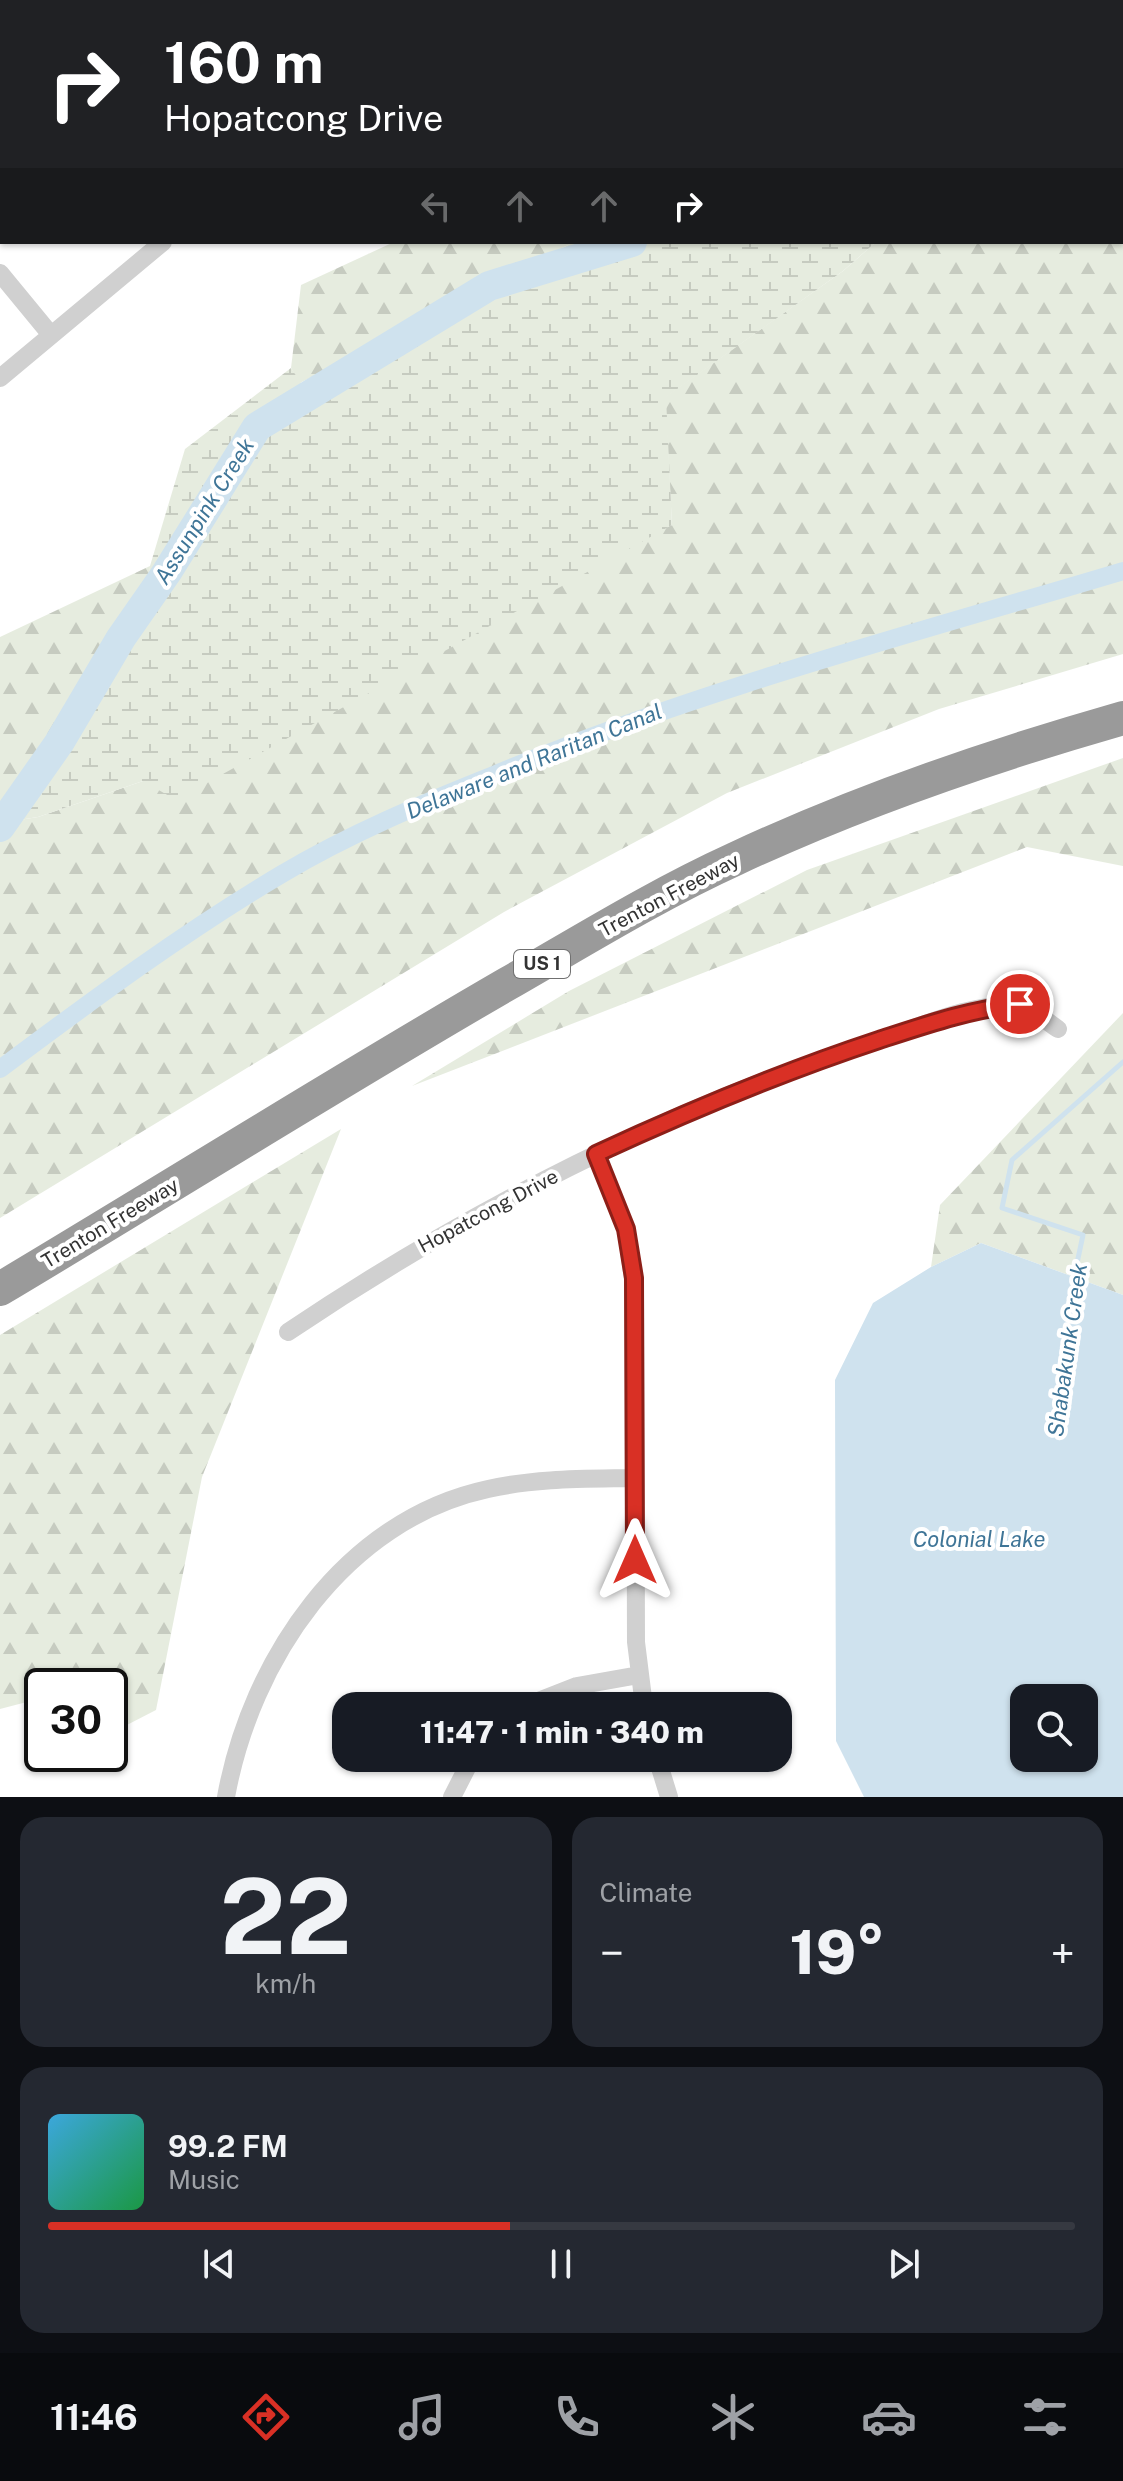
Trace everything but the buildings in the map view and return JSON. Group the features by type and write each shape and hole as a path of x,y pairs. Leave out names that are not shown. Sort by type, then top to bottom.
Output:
{"highway":[{"name":"Trenton Freeway","path":"0,1263 348,1050 651,875 776,814 888,769 1002,728 1123,695"},
{"name":"Trenton Freeway","path":"0,1289 224,1156 359,1069 662,895 880,796 1009,750 1123,718"}],"street":[{"path":"0,378 161,244"},
{"path":"0,273 51,335"},
{"name":"Hopatcong Drive","path":"288,1332 356,1286 476,1215 596,1154 768,1079 985,1008 1020,1004 1058,1029"},
{"path":"596,1154 626,1229 632,1261 642,1692"},
{"path":"226,1797 243,1725 279,1650 302,1616 359,1555 416,1516 485,1489 522,1482 635,1478"},
{"path":"562,1692 577,1686 639,1675"},
{"path":"452,1797 465,1772"},
{"path":"661,1772 669,1797"}],"green space":[{"path":"390,244 570,244 300,383 291,368 301,285"},
{"path":"570,244 874,244 843,271 666,397 672,525 176,800 143,781 38,817 0,823 0,817 56,722 113,676 148,614 150,566 185,449 291,368 301,383"},
{"path":"874,244 1123,244 1123,654 939,709 727,793 504,912 0,1218 0,823 38,817 143,781 672,525 665,397 843,271"},
{"path":"150,566 148,614 113,676 56,722 0,817 0,637"},
{"path":"1123,758 1123,866 1027,847 412,1086 569,991 807,870"},
{"path":"1123,1013 1123,1295 981,1243 931,1267 940,1205"},
{"path":"341,1129 202,1477 156,1710 128,1724 128,1668 24,1668 24,1703 0,1709 0,1335"}],"water":[{"name":"Colonial Lake","path":"981,1243 1123,1295 1123,1797 864,1797 836,1741 835,1380 873,1303 931,1267"}],"waterway":[{"name":"Assunpink Creek","path":"0,827 59,743 121,638 167,572 257,427 489,286 626,244"},
{"name":"Delaware and Raritan Canal","path":"0,1069 138,968 245,896 333,846 414,808 573,744 728,689 1123,571"},
{"name":"Shabakunk Creek","path":"1073,1282 1083,1235 1002,1208 1012,1160 1123,1062"}],"route":[{"path":"635,1560 634,1278 626,1229 596,1154 710,1102 842,1052 985,1008 1020,1004"}]}
